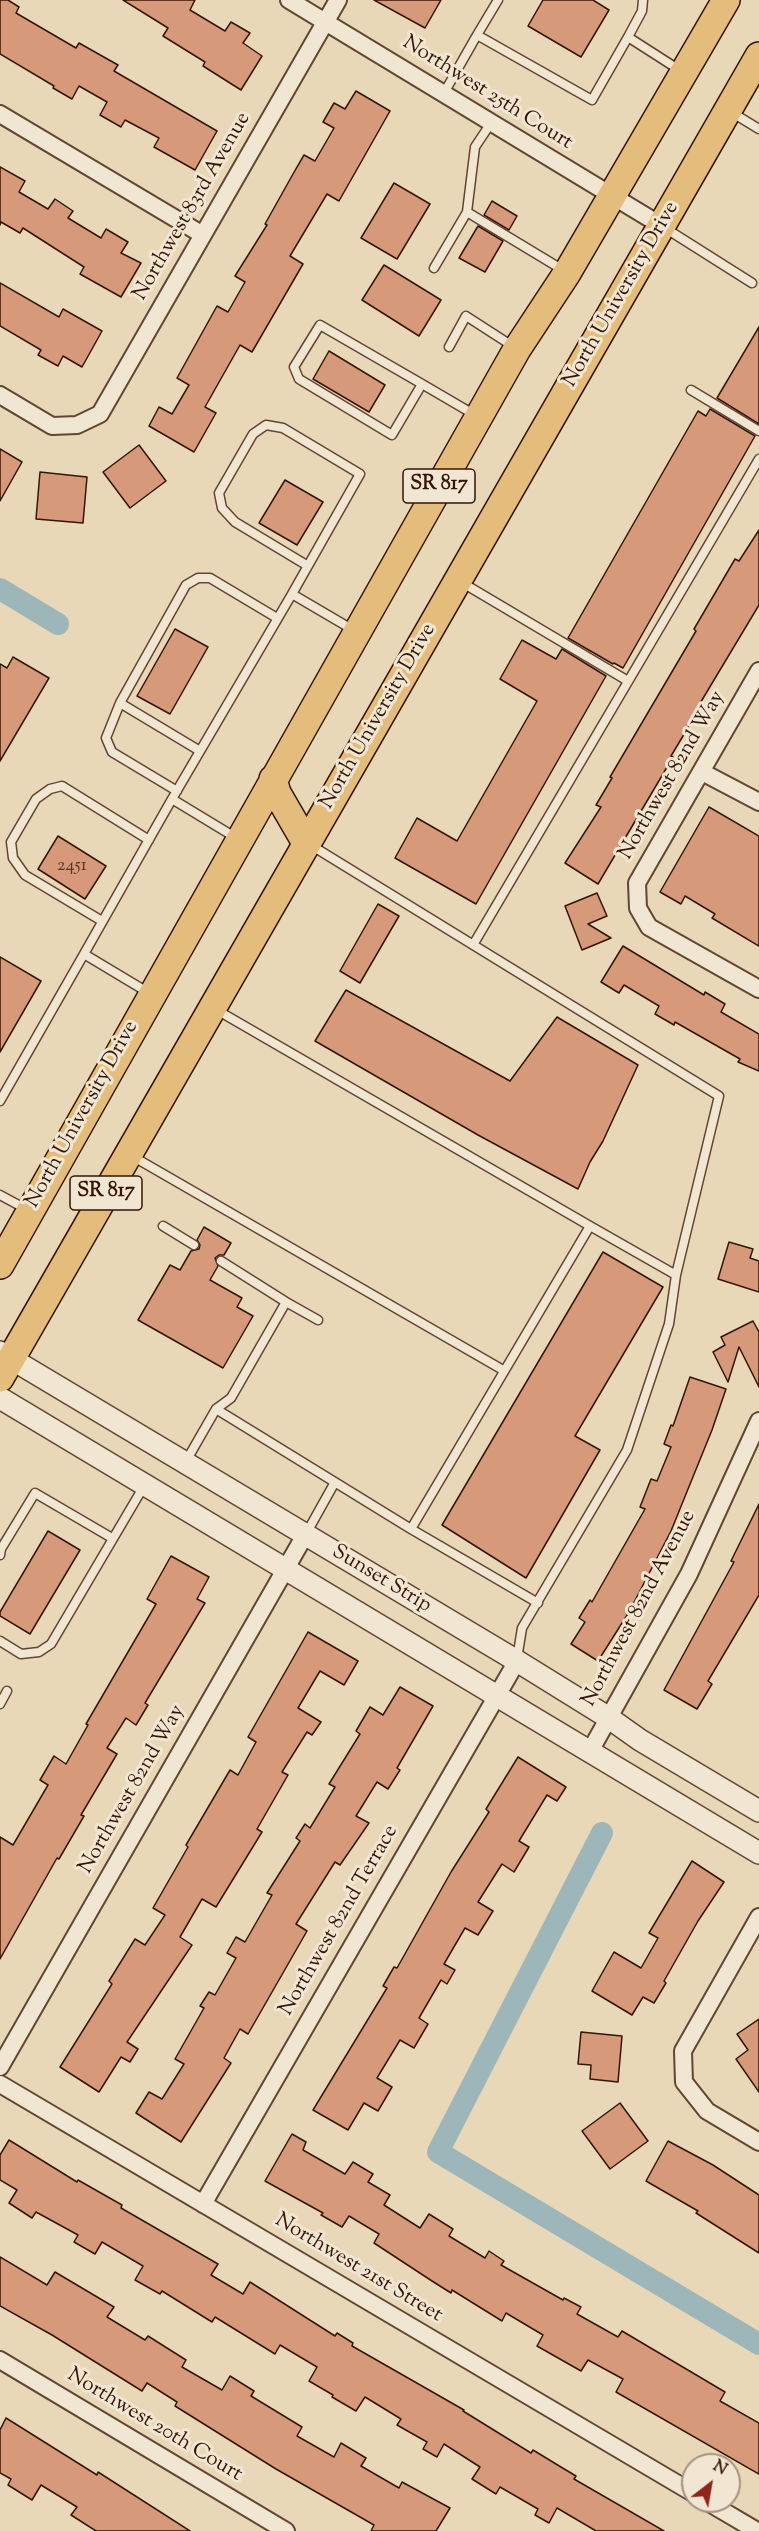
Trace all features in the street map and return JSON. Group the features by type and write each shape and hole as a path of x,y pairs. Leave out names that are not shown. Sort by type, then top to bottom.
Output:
{"main road":[{"name":"North University Drive","path":"0,1265 517,349 567,273 726,0"},
{"name":"North University Drive","path":"4,1363 128,1154 759,56"},
{"path":"273,779 277,793 306,843"}],"street":[{"name":"Northwest 25th Court","path":"289,0 662,226"},
{"name":"Northwest 83rd Avenue","path":"0,395 52,426 76,425 100,414 338,0"},
{"path":"0,114 203,235"},
{"name":"Northwest 82nd Way","path":"759,670 637,883 638,908 648,927 759,989"},
{"path":"702,772 759,802"},
{"name":"Sunset Strip","path":"4,1363 185,1463 517,1662 609,1718 640,1740 759,1811"},
{"name":"Sunset Strip","path":"0,1398 759,1853"},
{"name":"Northwest 82nd Avenue","path":"590,1753 689,1574 759,1421"},
{"name":"Northwest 82nd Way","path":"0,2067 305,1535"},
{"name":"Northwest 82nd Terrace","path":"203,2204 517,1662"},
{"path":"759,1917 683,2050 684,2082 706,2111 759,2142"},
{"name":"Northwest 21st Street","path":"0,2084 681,2486"},
{"name":"Northwest 20th Court","path":"0,2360 286,2531"},
{"path":"726,2513 757,2531"}],"lane":[{"path":"444,93 498,0"},
{"path":"477,35 592,100 642,11 641,1"},
{"path":"628,37 684,73"},
{"path":"728,110 759,129"},
{"path":"434,268 467,213 475,147 491,123"},
{"path":"467,213 567,273"},
{"path":"662,226 752,283"},
{"path":"449,347 466,316 517,349"},
{"path":"422,384 392,435 299,379 294,367 320,325 422,384 478,417"},
{"path":"691,390 759,431"},
{"path":"0,1101 148,840 292,594 308,566 360,474 282,428 266,425 253,434 219,493 222,508 235,522 308,566"},
{"path":"473,945 759,459"},
{"path":"177,791 112,752 106,738 120,703 186,585 198,578 210,578 277,618"},
{"path":"458,580 628,681"},
{"path":"292,594 356,632"},
{"path":"120,703 200,751"},
{"path":"102,921 24,874 13,858 11,842 36,800 50,789 62,786 148,840"},
{"path":"172,799 239,839"},
{"path":"306,843 719,1096 676,1275 669,1324 627,1450 522,1628 517,1662"},
{"path":"84,954 151,994"},
{"path":"212,1007 676,1275"},
{"path":"128,1154 503,1370"},
{"path":"0,1195 30,1211"},
{"path":"163,1226 194,1245"},
{"path":"411,1529 590,1226"},
{"path":"221,1261 318,1320"},
{"path":"185,1463 216,1408 231,1398 286,1302"},
{"path":"216,1408 411,1529 538,1603"},
{"path":"305,1535 335,1482"},
{"path":"0,1641 21,1654 39,1652 51,1644 144,1486"},
{"path":"0,1551 35,1493 112,1538"},
{"path":"0,1704 7,1691"}],"building":[{"path":"0,0 8,0 19,7 16,13 76,48 79,43 118,65 114,71 217,131 195,170 154,147 159,138 125,120 121,127 100,115 107,102 79,86 72,99 0,54"},
{"path":"123,0 195,0 190,10 225,31 231,22 250,33 243,43 262,56 241,90 203,66 205,62 163,36 168,28"},
{"path":"374,0 441,0 425,28"},
{"path":"543,0 593,0 609,10 581,57 528,26"},
{"path":"356,91 390,111 339,201 327,194 290,256 303,264 252,352 240,345 205,407 216,413 194,452 149,426 159,407 172,414 189,385 177,378 217,306 228,312 245,282 235,276 267,225 265,224 293,174 304,155 315,161 334,128 323,122 334,103 345,109"},
{"path":"0,167 25,181 19,192 48,209 55,199 73,211 68,218 101,238 106,229 128,242 121,253 141,263 121,297 80,274 84,267 23,228 20,233 1,222 0,225"},
{"path":"394,183 430,204 397,259 361,238"},
{"path":"492,201 517,216 509,230 484,215"},
{"path":"478,226 503,241 485,272 459,258"},
{"path":"384,265 441,300 419,336 362,300"},
{"path":"0,283 59,317 63,309 102,331 82,367 63,356 58,366 38,355 41,350 0,326"},
{"path":"759,327 759,424 717,398"},
{"path":"329,351 385,385 369,412 313,379"},
{"path":"710,409 755,436 623,668 568,638 698,411 706,416"},
{"path":"139,445 166,481 130,508 103,472"},
{"path":"0,449 22,462 0,501"},
{"path":"40,472 87,477 83,523 36,519"},
{"path":"285,480 323,502 297,545 259,523"},
{"path":"759,530 759,605 693,715 695,716 671,756 673,757 598,884 565,863 601,807 596,805 612,778 610,777 696,631 694,629 735,559 739,561"},
{"path":"175,629 208,647 170,714 137,696"},
{"path":"522,640 556,659 562,649 606,676 476,904 395,858 417,818 457,841 537,701 500,679"},
{"path":"13,657 49,678 0,761 0,664 7,668"},
{"path":"709,807 759,836 759,946 712,918 715,914 685,896 681,904 660,892"},
{"path":"58,836 106,866 85,899 38,869"},
{"path":"597,893 607,916 588,924 611,938 582,950 565,906"},
{"path":"378,904 399,916 360,983 340,971"},
{"path":"623,946 704,995 705,992 725,1004 721,1012 759,1034 759,1071 738,1062 740,1059 675,1022 674,1025 655,1014 659,1006 624,985 619,993 601,982"},
{"path":"0,957 41,981 0,1052"},
{"path":"346,990 510,1081 557,1017 638,1065 578,1189 478,1135 315,1041"},
{"path":"204,1227 231,1243 224,1255 215,1258 218,1266 210,1280 242,1298 237,1307 253,1316 223,1368 138,1320 170,1265 180,1270 191,1251 199,1249 200,1245 197,1240"},
{"path":"729,1242 753,1249 750,1258 759,1261 759,1292 718,1279"},
{"path":"603,1252 663,1287 575,1436 600,1450 526,1578 442,1525"},
{"path":"753,1321 759,1332 759,1387 739,1347 728,1382 713,1352 725,1345 721,1337"},
{"path":"690,1377 726,1389 671,1531 629,1612 598,1661 571,1644 585,1622 579,1618 590,1600 592,1602 645,1509 640,1507 651,1479 657,1481 671,1447 664,1444 671,1425 673,1426"},
{"path":"759,1504 759,1595 708,1681 712,1684 697,1709 664,1690 734,1562 731,1561"},
{"path":"48,1531 80,1550 30,1634 0,1616 0,1612"},
{"path":"171,1556 209,1577 197,1599 205,1603 145,1703 148,1705 136,1725 126,1718 107,1748 117,1754 81,1815 84,1816 59,1859 57,1858 0,1959 0,1837 13,1845 48,1785 40,1780 54,1756 66,1764 88,1725 86,1724 156,1604 147,1599"},
{"path":"308,1632 358,1661 344,1685 320,1671 298,1708 321,1722 312,1735 307,1732 282,1772 288,1775 257,1829 262,1832 216,1907 202,1899 180,1937 192,1945 127,2042 138,2049 130,2062 121,2057 99,2092 60,2067 112,1984 109,1981 135,1939 145,1945 165,1915 153,1908 188,1847 186,1845 230,1770 238,1775 256,1742 248,1737"},
{"path":"400,1687 433,1706 397,1768 400,1770 388,1789 377,1782 356,1816 369,1823 340,1865 335,1862 296,1924 307,1931 248,2034 240,2029 224,2058 231,2063 181,2142 136,2113 149,2092 162,2099 184,2064 175,2059 204,2008 200,2006 209,1992 215,1995 236,1958 227,1953 236,1937 245,1942 272,1895 267,1893 300,1841 296,1838 305,1824 310,1828 335,1787 329,1784 360,1734 356,1731 370,1707 383,1715"},
{"path":"518,1757 566,1787 557,1801 547,1795 519,1841 529,1847 514,1872 502,1864 478,1902 493,1911 478,1935 465,1928 444,1964 455,1970 447,1984 441,1980 419,2018 428,2024 414,2048 400,2040 377,2078 392,2087 378,2111 364,2103 348,2130 313,2110 387,1988 383,1986 394,1967 397,1968 451,1872 489,1812 486,1809"},
{"path":"692,1861 724,1882 698,1921 654,2003 643,1997 632,2015 592,1991 614,1952 641,1968 658,1938 649,1933"},
{"path":"759,2019 759,2092 736,2059 748,2050 737,2034"},
{"path":"581,2032 622,2036 618,2082 590,2079 591,2065 578,2064"},
{"path":"620,2103 648,2141 610,2169 582,2131"},
{"path":"292,2134 306,2142 303,2150 345,2174 353,2162 373,2174 368,2182 390,2195 384,2205 420,2228 429,2214 453,2229 449,2236 485,2258 489,2251 504,2261 501,2265 563,2300 564,2298 581,2307 577,2314 618,2337 622,2331 725,2392 720,2401 759,2423 759,2474 741,2464 741,2453 722,2453 616,2392 623,2379 588,2360 581,2371 537,2346 543,2335 506,2313 502,2321 452,2290 451,2293 374,2243 379,2234 349,2216 342,2227 321,2215 323,2213 265,2181"},
{"path":"9,2140 218,2264 211,2275 243,2294 250,2282 335,2336 337,2333 353,2343 352,2346 464,2410 531,2453 533,2450 576,2476 574,2479 664,2531 596,2531 557,2508 549,2523 535,2515 538,2509 500,2487 496,2494 472,2479 480,2467 444,2444 437,2457 423,2449 427,2442 397,2425 401,2419 365,2397 356,2411 332,2397 333,2395 309,2381 317,2367 280,2345 275,2354 215,2317 212,2322 162,2291 160,2294 135,2280 143,2266 102,2242 95,2254 74,2242 78,2235 36,2212 32,2218 9,2203 17,2190 0,2180 0,2155"},
{"path":"668,2141 713,2165 759,2195 759,2253 696,2213 698,2211 646,2181"},
{"path":"0,2257 47,2285 55,2272 114,2307 107,2317 145,2340 148,2336 186,2360 182,2367 222,2390 230,2376 254,2391 251,2396 302,2427 297,2436 334,2457 341,2443 366,2458 361,2466 399,2488 402,2482 450,2508 436,2531 371,2531 374,2525 276,2469 175,2406 177,2402 147,2383 142,2391 52,2335 0,2306"},
{"path":"6,2418 97,2475 98,2472 190,2531 96,2531 71,2515 77,2507 41,2485 32,2500 8,2485 11,2479 0,2473 0,2430"}],"waterway":[{"path":"0,589 58,624"},
{"path":"602,1833 438,2152 759,2344"}]}
